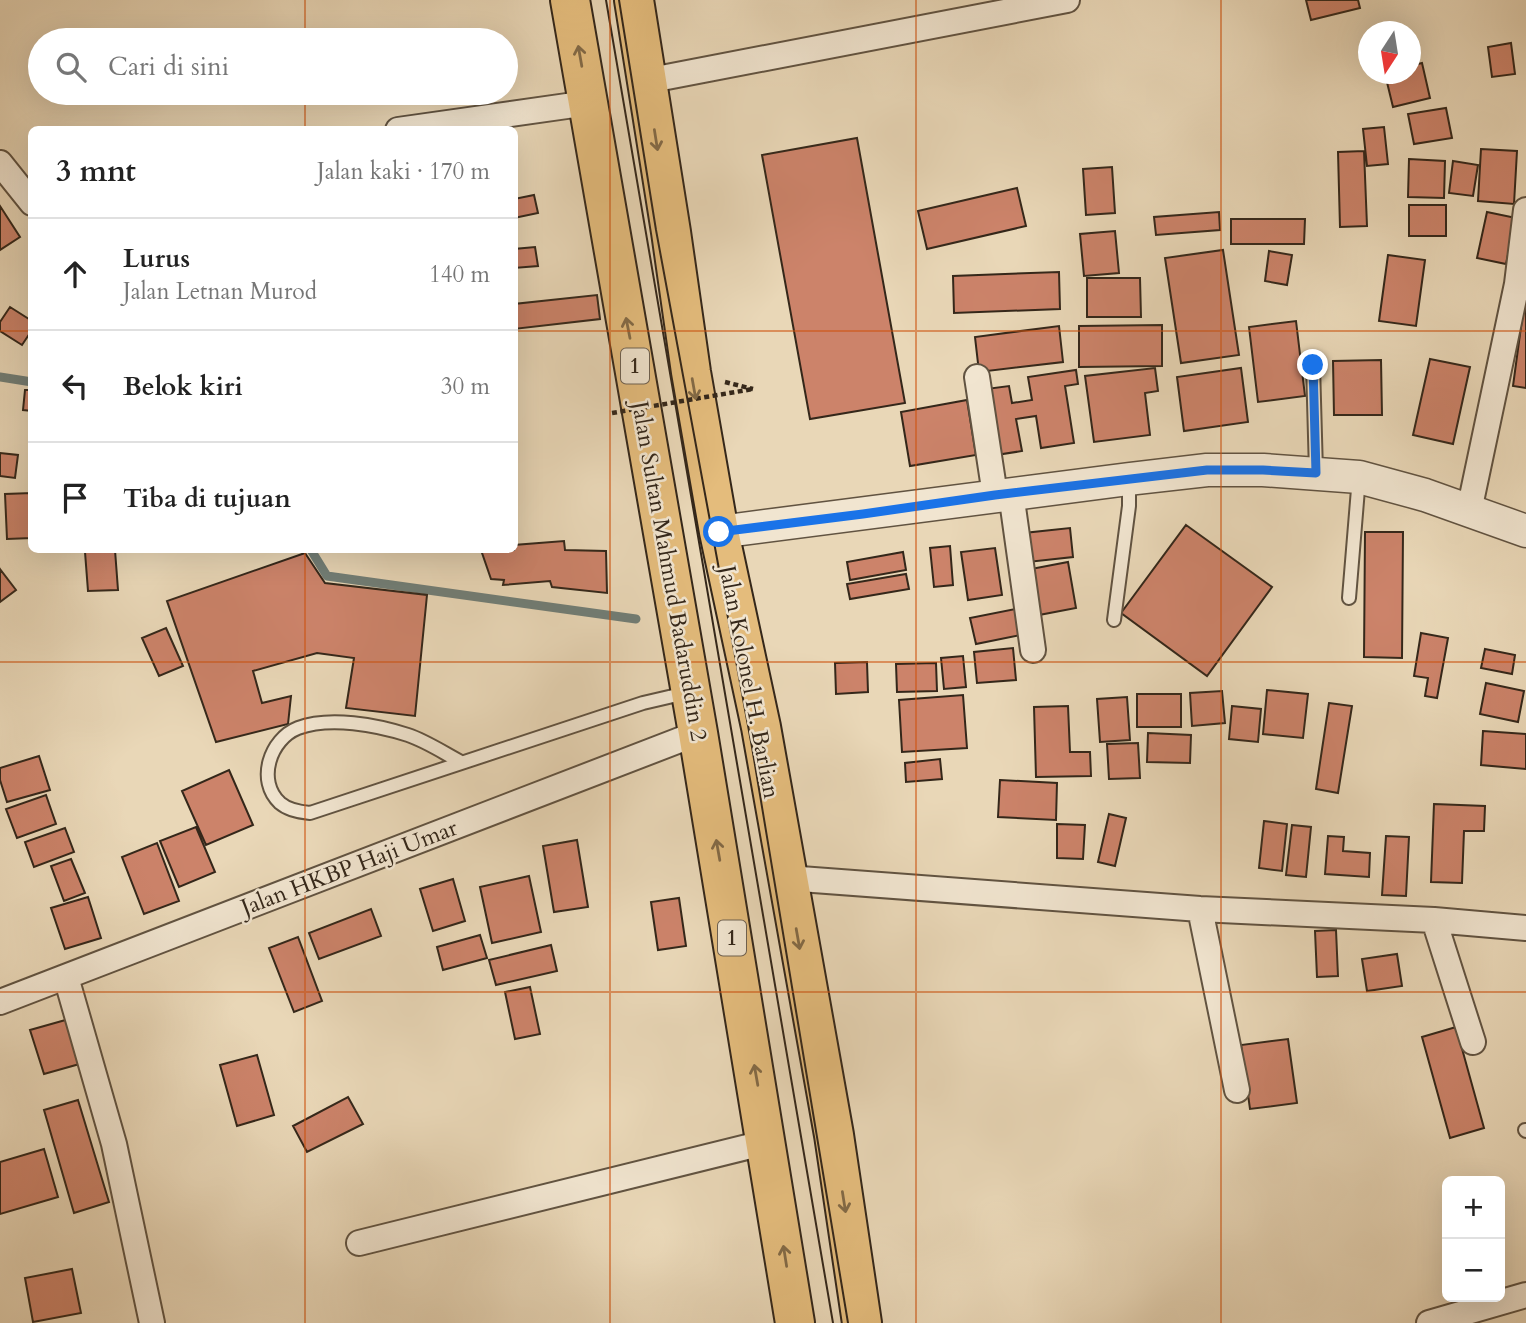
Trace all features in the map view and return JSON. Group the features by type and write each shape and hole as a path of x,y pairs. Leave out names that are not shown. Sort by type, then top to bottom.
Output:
{"highway":[{"name":"Jalan Sultan Mahmud Badaruddin 2","path":"570,0 767,1142"},
{"name":"Jalan Kolonel H. Barlian","path":"634,0 691,372 719,532 761,727 834,1135 862,1323"},
{"name":"1","path":"767,1142 795,1323"}],"street":[{"path":"646,81 1067,0"},
{"path":"426,126 589,103"},
{"path":"0,163 28,198"},
{"path":"1469,510 1517,284 1526,210"},
{"path":"977,377 1033,650"},
{"path":"719,532 1207,470 1263,470 1359,477 1469,510 1526,531"},
{"name":"Jalan HKBP Haji Umar","path":"0,1002 698,733"},
{"path":"787,878 1200,909 1434,920 1526,928"},
{"path":"1200,909 1237,1090"},
{"path":"1434,920 1473,1042"},
{"path":"66,977 114,1144 152,1323"},
{"path":"359,1243 767,1142"},
{"path":"1429,1323 1526,1295"}],"lane":[{"path":"1313,365 1316,473"},
{"path":"1349,598 1359,477"},
{"path":"1114,620 1129,506 1129,479"},
{"path":"461,761 410,736 368,726 327,723 299,728 282,737 273,749 268,779 270,790 281,804 295,811 310,813 643,703 690,692"}],"path":[{"path":"612,413 753,389"}],"building":[{"path":"1306,0 1358,0 1360,8 1311,20"},
{"path":"1511,43 1515,74 1492,77 1488,47"},
{"path":"1421,63 1430,98 1393,107 1387,84 1421,84"},
{"path":"1446,108 1452,138 1414,144 1408,114"},
{"path":"1384,127 1388,164 1367,166 1363,129"},
{"path":"857,138 905,403 810,419 762,155"},
{"path":"1481,149 1517,151 1514,204 1478,201"},
{"path":"1364,151 1367,226 1340,227 1338,152"},
{"path":"1409,159 1445,161 1444,198 1408,197"},
{"path":"1453,161 1478,165 1473,196 1449,193"},
{"path":"1112,167 1115,213 1086,215 1083,169"},
{"path":"1017,188 1026,226 927,249 918,211"},
{"path":"534,195 538,213 518,217 518,198"},
{"path":"1409,205 1446,205 1446,236 1409,236"},
{"path":"0,206 20,237 0,250"},
{"path":"1219,212 1220,230 1156,235 1154,217"},
{"path":"1487,212 1516,218 1506,264 1477,258"},
{"path":"1231,219 1305,219 1304,244 1231,244"},
{"path":"1115,231 1119,273 1084,276 1080,234"},
{"path":"535,247 538,266 518,268 518,249"},
{"path":"1223,250 1239,355 1181,363 1165,258"},
{"path":"1269,251 1292,255 1287,285 1265,281"},
{"path":"1388,255 1425,260 1416,326 1379,321"},
{"path":"1059,272 1060,309 954,313 953,276"},
{"path":"1087,278 1140,278 1141,317 1087,317"},
{"path":"597,295 600,319 518,329 518,304"},
{"path":"1526,297 1526,388 1513,386"},
{"path":"10,307 28,318 28,336 22,345 0,331 0,322"},
{"path":"1296,321 1305,396 1258,402 1249,327"},
{"path":"1162,325 1162,366 1079,367 1079,326"},
{"path":"1059,326 1063,362 979,372 975,337"},
{"path":"1430,359 1470,367 1453,444 1413,435"},
{"path":"1381,360 1382,415 1334,415 1333,361"},
{"path":"1155,368 1158,391 1145,393 1150,435 1094,442 1085,376"},
{"path":"1241,368 1248,422 1184,431 1177,377"},
{"path":"1076,370 1078,384 1065,386 1074,443 1041,448 1036,416 1016,419 1022,451 996,455 986,389 1009,386 1012,403 1032,400 1028,377"},
{"path":"25,390 28,390 28,411 23,410"},
{"path":"967,400 976,455 910,466 901,412"},
{"path":"0,453 18,455 15,478 0,476"},
{"path":"28,493 28,538 7,539 5,494"},
{"path":"1186,525 1272,587 1207,676 1121,613"},
{"path":"1070,528 1073,557 1028,562 1024,533"},
{"path":"1365,532 1403,532 1402,658 1364,657"},
{"path":"564,541 565,550 606,551 607,593 552,587 550,581 503,585 504,580 491,579 482,553 518,553 518,545"},
{"path":"950,546 953,585 934,587 930,548"},
{"path":"995,548 1002,595 968,600 961,552"},
{"path":"903,552 906,570 850,580 847,562"},
{"path":"85,553 115,553 118,590 88,591"},
{"path":"305,553 325,583 427,595 415,716 346,708 354,658 317,653 253,671 262,703 291,696 288,724 216,742 167,601"},
{"path":"1068,562 1076,608 1039,615 1031,569"},
{"path":"0,569 16,590 0,602"},
{"path":"906,574 909,589 850,599 847,584"},
{"path":"1020,608 1025,634 976,644 970,618"},
{"path":"166,628 183,666 159,676 142,638"},
{"path":"1421,633 1448,638 1437,698 1425,696 1428,678 1414,676"},
{"path":"1013,648 1016,680 977,683 974,652"},
{"path":"1485,649 1515,655 1512,674 1481,668"},
{"path":"963,656 966,687 944,689 941,658"},
{"path":"867,662 868,692 836,694 835,663"},
{"path":"936,663 937,691 897,692 896,664"},
{"path":"1486,683 1524,691 1518,722 1480,714"},
{"path":"1267,690 1308,694 1303,738 1263,734"},
{"path":"1222,691 1225,723 1192,726 1190,693"},
{"path":"1137,694 1181,694 1181,727 1137,727"},
{"path":"963,695 967,748 902,752 899,700"},
{"path":"1127,697 1130,740 1100,742 1097,699"},
{"path":"1329,703 1352,706 1338,793 1316,789"},
{"path":"1068,706 1070,752 1090,752 1091,776 1036,777 1034,707"},
{"path":"1232,706 1261,709 1258,742 1229,739"},
{"path":"1483,731 1526,734 1526,769 1481,765"},
{"path":"1148,733 1191,735 1190,763 1147,762"},
{"path":"1138,743 1140,778 1109,779 1107,744"},
{"path":"39,756 50,790 7,802 0,780 0,768"},
{"path":"940,759 942,779 906,782 905,763"},
{"path":"229,770 253,825 206,845 182,791"},
{"path":"1000,780 1057,783 1056,820 998,817"},
{"path":"46,795 56,824 17,838 6,809"},
{"path":"1434,804 1485,806 1484,831 1464,831 1462,883 1431,882"},
{"path":"1109,814 1126,818 1115,866 1098,862"},
{"path":"1264,821 1287,824 1282,871 1259,868"},
{"path":"1057,824 1085,825 1083,859 1057,858"},
{"path":"1292,825 1311,827 1306,877 1286,875"},
{"path":"196,827 215,872 179,887 160,841"},
{"path":"65,828 74,852 34,867 25,842"},
{"path":"1328,836 1344,837 1343,851 1370,853 1369,877 1325,874"},
{"path":"1386,836 1409,837 1406,896 1382,895"},
{"path":"577,840 588,907 554,912 543,846"},
{"path":"157,843 179,901 144,914 122,857"},
{"path":"71,859 85,893 64,901 51,866"},
{"path":"529,876 541,932 492,943 480,887"},
{"path":"453,879 465,921 433,931 420,889"},
{"path":"88,897 101,938 65,949 51,908"},
{"path":"679,898 686,946 658,950 651,902"},
{"path":"371,909 381,936 319,959 309,933"},
{"path":"1336,930 1338,976 1317,977 1315,931"},
{"path":"480,935 487,958 443,970 437,947"},
{"path":"298,937 322,1001 294,1012 269,948"},
{"path":"551,945 557,971 496,985 489,960"},
{"path":"1397,954 1402,986 1367,991 1362,959"},
{"path":"530,987 540,1034 515,1039 505,992"},
{"path":"69,1019 83,1063 44,1074 30,1030"},
{"path":"1456,1027 1484,1128 1450,1138 1422,1037"},
{"path":"1288,1039 1297,1103 1250,1109 1241,1045"},
{"path":"257,1055 274,1115 237,1126 220,1065"},
{"path":"348,1097 363,1124 307,1152 293,1126"},
{"path":"78,1100 109,1202 74,1213 44,1110"},
{"path":"44,1149 58,1197 0,1214 0,1162"},
{"path":"72,1269 81,1313 33,1322 25,1278"}],"waterway":[{"path":"0,377 28,381"},
{"path":"313,553 327,576 636,619"}],"tram line":[{"path":"606,0 833,1323"},
{"path":"619,0 656,230 752,747 848,1323"}],"route":[{"path":"719,532 1207,470 1316,473 1313,365"}]}
